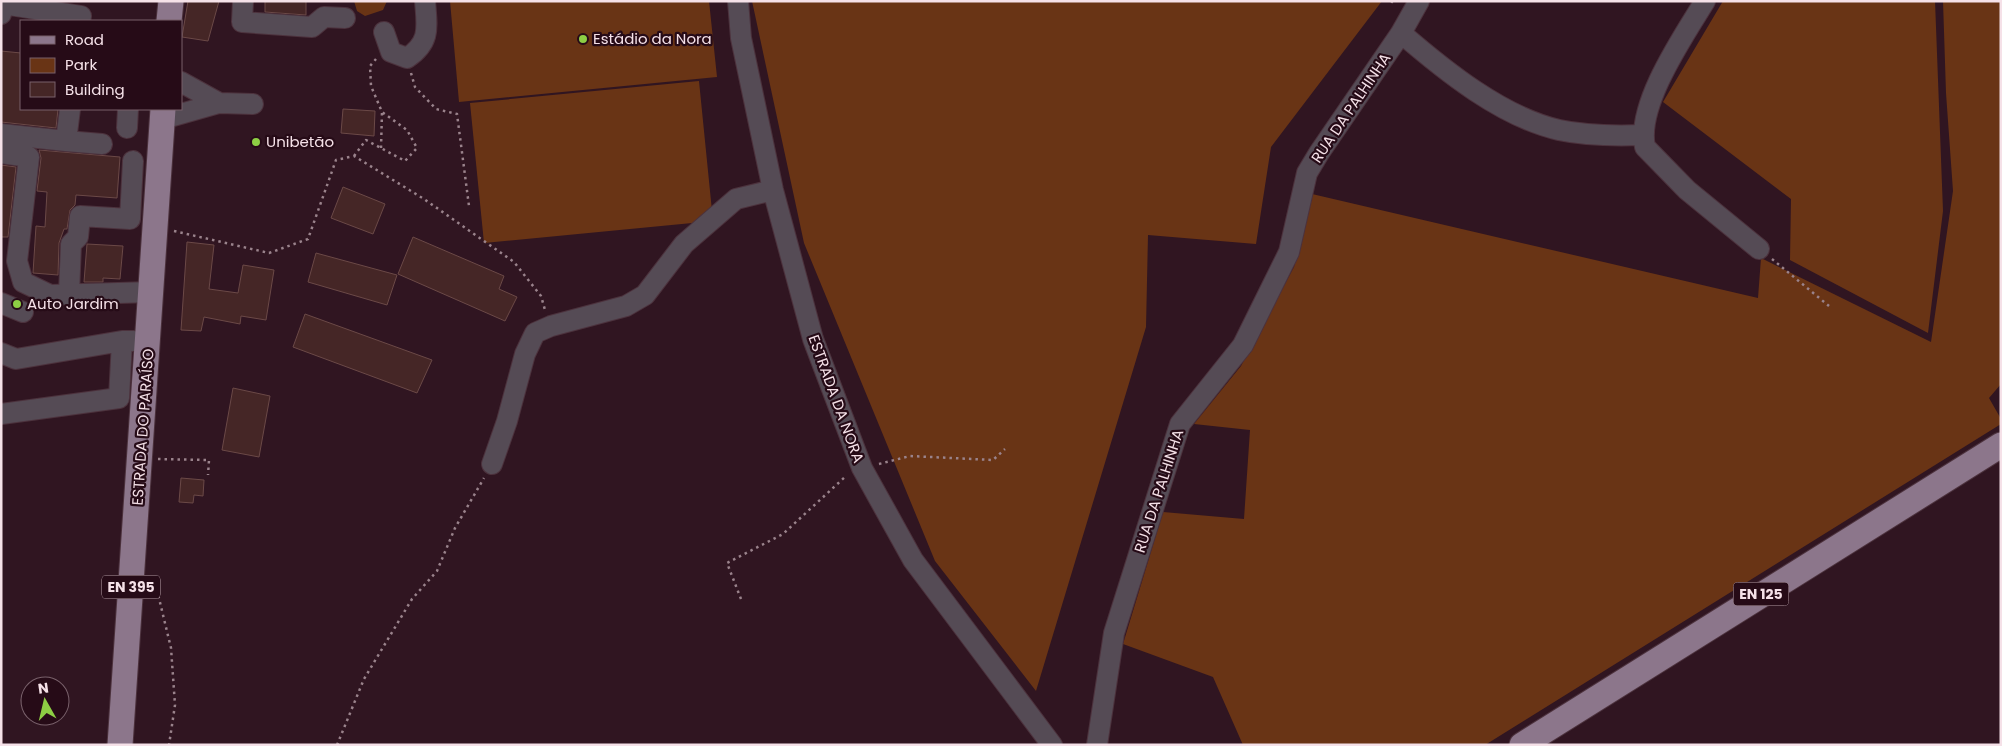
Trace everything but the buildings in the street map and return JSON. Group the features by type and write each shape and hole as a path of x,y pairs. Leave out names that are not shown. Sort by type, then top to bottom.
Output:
{"main road":[{"path":"169,20 170,1"},
{"name":"ESTRADA DO PARAÍSO","path":"120,745 163,114"},
{"name":"EN 125","path":"1522,745 2001,445"}],"street":[{"path":"243,1 242,22 312,27 324,17 345,18"},
{"path":"384,32 391,52 407,58 420,50 428,31 425,1"},
{"name":"ESTRADA DA NORA","path":"738,1 741,38 773,190 813,339 862,468 913,560 1052,745"},
{"name":"RUA DA PALHINHA","path":"1097,745 1114,633 1180,424 1243,345 1289,252 1307,173 1318,153 1401,34 1419,1"},
{"path":"1705,1 1674,51 1656,90 1643,122 1642,135 1644,146 1687,190 1759,249"},
{"path":"1,14 3,4 82,20"},
{"path":"1401,34 1441,67 1516,115 1558,130 1599,136 1642,135"},
{"path":"182,83 219,103"},
{"path":"163,114 219,103 253,104"},
{"path":"66,141 70,110"},
{"path":"1,134 102,144"},
{"path":"1,153 29,157 9,260 23,282 50,295 151,292"},
{"path":"69,294 71,244 78,237 80,216 130,218 133,161"},
{"path":"492,464 507,421 525,354 535,334 551,326 626,306 645,295 684,244 736,200 773,190"},
{"path":"1,303 23,312"},
{"path":"1,414 118,398 122,341"},
{"path":"1,353 16,359 122,341 149,341"}],"path":[{"path":"381,148 382,112 371,86 370,66 381,52 384,32"},
{"path":"407,58 415,87 436,109 457,114 469,206"},
{"path":"155,227 269,253 308,239 336,160 354,156 366,140 406,161 417,148 407,130 382,112"},
{"path":"354,156 424,199 514,262 541,296 551,326"},
{"path":"1759,249 1829,306"},
{"path":"741,599 727,563 783,534 850,472 910,456 993,460 1004,449"},
{"path":"140,458 209,460 208,475"},
{"path":"337,745 364,679 412,599 437,571 455,528 492,464"},
{"path":"131,587 157,590 172,657 175,704 169,745"}],"green space":[{"path":"354,1 387,1 383,10 365,16 357,11"},
{"name":"Estádio da Nora","path":"450,1 709,1 717,77 459,102"},
{"path":"752,1 1382,1 1271,147 1256,244 1148,235 1146,327 1036,691 935,561 804,243"},
{"path":"1723,1 1935,1 1943,211 1928,333 1790,260 1791,199 1663,102"},
{"path":"1943,1 2001,1 2001,384 1989,398 2001,419 2001,424 1485,745 1243,745 1213,677 1123,644 1163,512 1244,519 1250,430 1194,424 1241,366 1294,267 1312,194 1758,298 1761,258 1931,342 1953,191 1946,93"},
{"path":"699,81 713,221 484,243 470,103"}],"place":[{"name":"Estádio da Nora","path":"583,39"},
{"name":"Unibetão","path":"256,142"},
{"name":"Auto Jardim","path":"17,304"}]}
